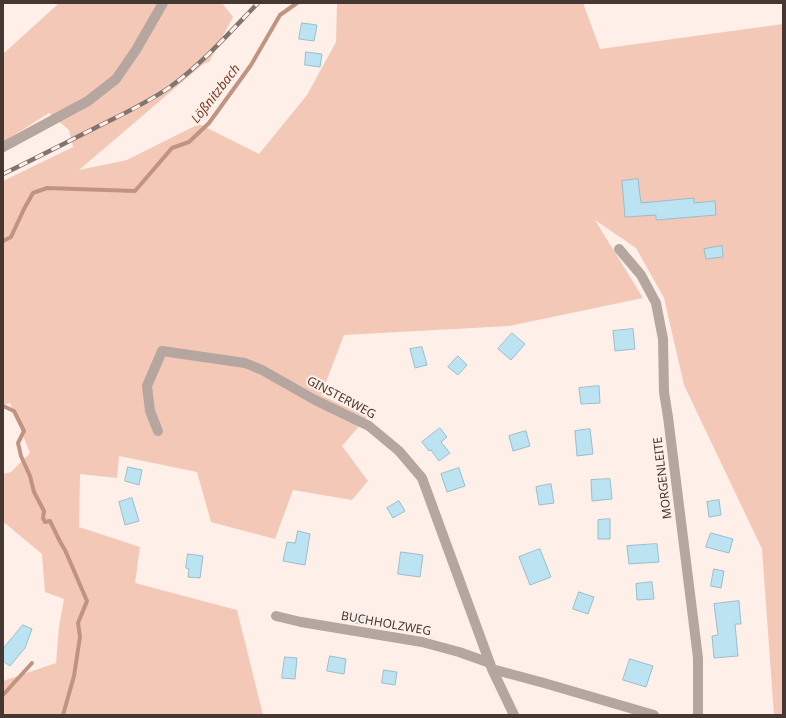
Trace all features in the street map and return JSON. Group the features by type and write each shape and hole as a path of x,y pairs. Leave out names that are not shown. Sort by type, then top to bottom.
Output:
{"street":[{"path":"3,147 88,100 116,79 136,50 163,3"},
{"name":"MORGENLEITE","path":"619,250 641,275 656,303 663,340 664,392 698,658 698,715"},
{"name":"GINSTERWEG","path":"158,431 150,411 147,386 162,351 245,363 262,370 315,400 369,426 399,451 422,478 491,666 514,715"},
{"name":"BUCHHOLZWEG","path":"276,616 301,622 422,642 459,652 491,666 544,683 654,715"}],"shaded area":[{"path":"56,3 222,3 233,17 209,62 202,65 79,170 127,160 199,124 259,154 307,95 336,42 337,3 583,3 600,49 783,24 783,715 774,715 762,549 684,385 664,298 636,248 595,220 643,298 509,326 344,335 321,395 367,417 342,446 368,481 352,500 293,490 275,539 211,522 197,472 119,456 117,478 80,474 79,527 140,547 135,583 237,610 263,715 3,715 3,681 56,663 59,627 64,599 45,592 42,554 3,523 3,474 11,472 30,453 10,403 3,405 3,181 73,147 69,130 49,113 3,142 3,54 57,5"}],"building":[{"path":"302,23 317,25 314,41 299,39"},
{"path":"306,52 322,54 320,67 305,65"},
{"path":"638,179 641,203 694,198 694,203 715,201 716,215 656,220 656,215 625,217 622,181"},
{"path":"722,246 723,257 706,259 704,249"},
{"path":"633,329 635,349 615,351 613,331"},
{"path":"512,333 525,344 511,360 498,349"},
{"path":"422,347 427,365 415,368 410,349"},
{"path":"458,356 467,365 458,375 448,367"},
{"path":"599,386 600,403 581,404 579,388"},
{"path":"440,428 447,437 441,442 450,453 439,461 431,450 429,451 422,442"},
{"path":"590,429 593,454 577,456 575,431"},
{"path":"526,431 530,446 513,451 509,436"},
{"path":"128,467 142,470 139,485 125,481"},
{"path":"459,468 465,486 447,492 441,474"},
{"path":"610,479 612,499 592,501 591,480"},
{"path":"551,484 554,503 539,505 536,487"},
{"path":"132,498 139,521 125,525 119,502"},
{"path":"719,500 721,515 709,517 707,502"},
{"path":"399,501 405,511 393,518 387,508"},
{"path":"610,519 610,539 598,539 598,520"},
{"path":"298,531 310,534 305,565 283,561 287,542 295,543"},
{"path":"711,533 733,539 729,553 706,547"},
{"path":"657,544 659,562 629,564 627,546"},
{"path":"540,549 551,577 530,585 519,557"},
{"path":"401,552 423,555 420,577 398,574"},
{"path":"188,554 203,556 200,578 188,577 189,569 186,568"},
{"path":"714,569 724,571 721,588 711,586"},
{"path":"652,582 654,599 637,600 636,584"},
{"path":"579,592 594,597 588,614 573,609"},
{"path":"739,601 741,624 735,624 738,656 714,658 712,636 718,635 714,604"},
{"path":"357,613 369,615 367,625 355,623"},
{"path":"23,625 32,629 25,648 10,666 3,661 3,649"},
{"path":"330,656 346,659 344,674 327,671"},
{"path":"285,657 297,658 295,679 282,678"},
{"path":"630,659 653,666 646,687 623,680"},
{"path":"384,670 397,672 395,685 382,683"}],"waterway":[{"name":"Lößnitzbach","path":"3,241 11,237 33,193 47,188 135,191 172,148 189,142 209,123 251,65 280,15 297,3"},
{"path":"3,406 14,411 24,431 18,443 34,492 44,511 43,518 45,522 50,521 65,550 87,601 78,623 80,637 74,676 63,715"},
{"path":"3,695 32,663"}],"railway":[{"path":"3,174 134,109 170,87 205,58 258,3"}]}
